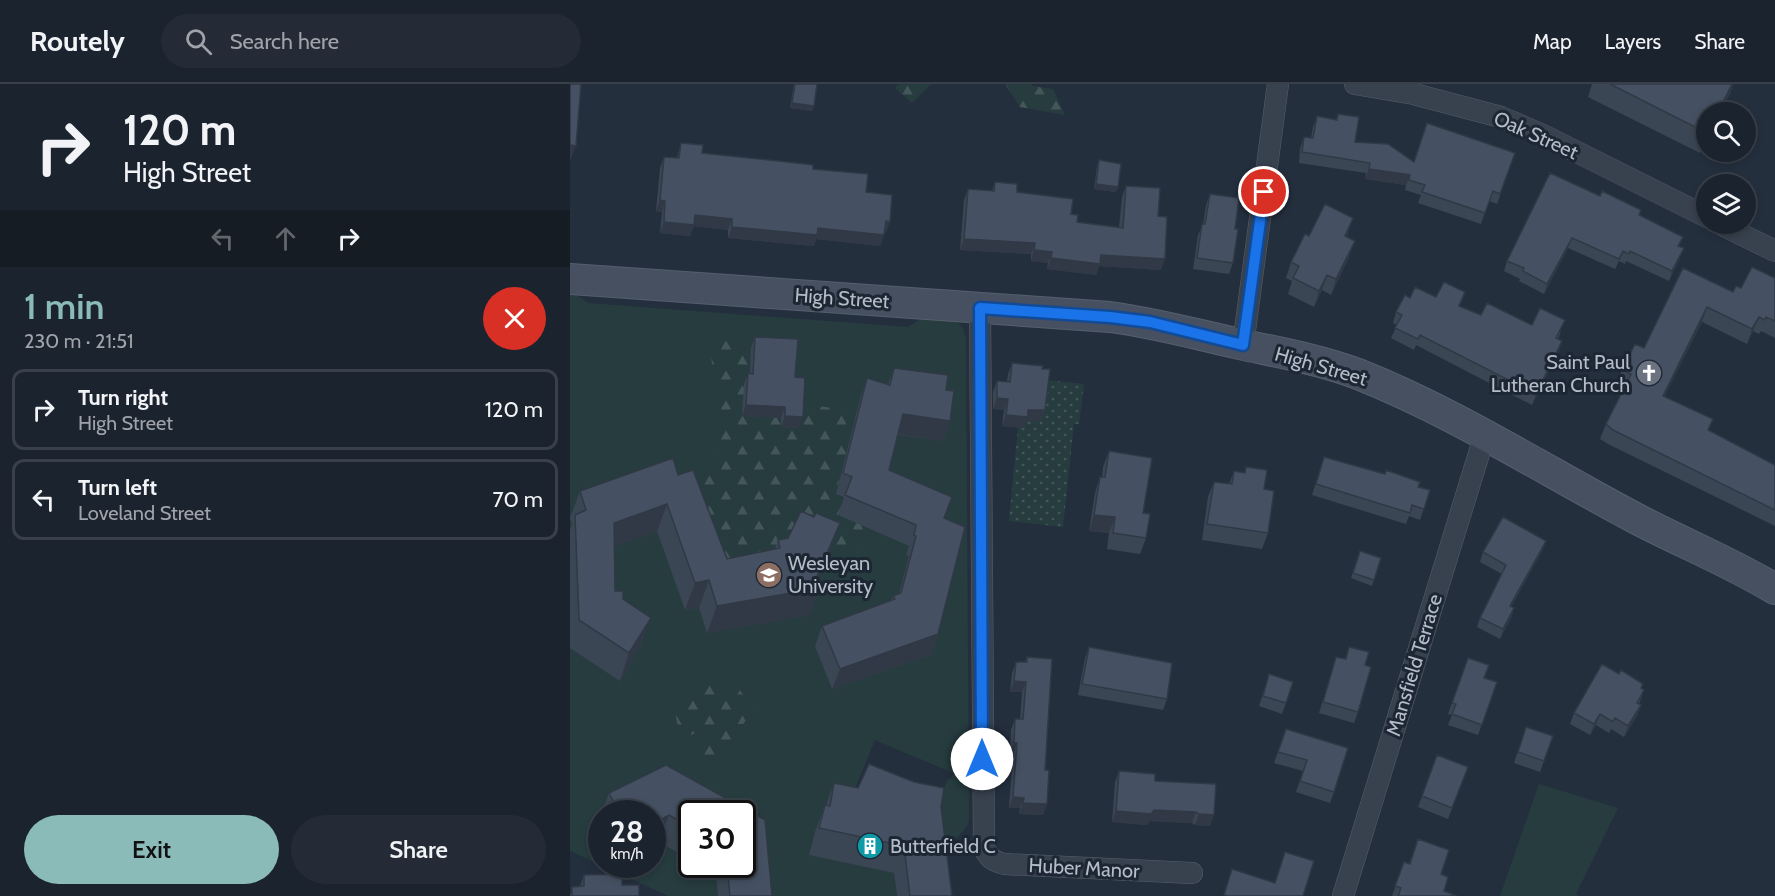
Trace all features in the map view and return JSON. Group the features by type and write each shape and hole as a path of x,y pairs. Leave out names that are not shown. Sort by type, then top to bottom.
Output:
{"street":[{"path":"1243,345 1278,84"},
{"name":"Oak Street","path":"1355,84 1414,94 1501,117 1543,135 1696,212"},
{"path":"1740,234 1775,251"},
{"name":"High Street","path":"570,279 1120,318 1150,322 1315,360 1356,373 1399,391 1485,434 1638,519 1738,567 1775,589"},
{"name":"Huber Manor","path":"980,308 984,848 994,862 1004,864 1192,873"},
{"name":"Mansfield Terrace","path":"1343,896 1485,434"}],"green space":[{"path":"899,84 931,84 912,103 895,88"},
{"path":"1005,84 1032,84 1032,86 1053,89 1065,115 1020,107"},
{"name":"Wesleyan University","path":"570,291 589,303 908,327 926,315 955,319 963,329 966,338 969,820 967,826 957,838 931,835 938,802 953,773 875,740 855,789 821,833 815,832 810,854 894,873 897,896 759,896 755,878 756,800 678,800 678,813 666,813 666,800 588,800 588,859 570,851"},
{"path":"724,341 771,344 783,388 781,427 801,403 856,412 836,493 845,498 838,515 869,528 857,552 815,584 778,565 717,586 683,497 712,467 720,424 710,349"},
{"path":"1046,380 1084,384 1079,424 1074,424 1063,527 1009,521 1018,428 1024,421 1034,421"},
{"path":"711,684 739,689 755,710 743,724 731,724 731,736 737,740 732,753 704,758 699,752 705,735 696,732 692,735 678,728 676,717 686,696 694,689"},
{"path":"1539,784 1618,808 1576,894 1579,896 1500,896"},
{"name":"Wesleyan University","path":"666,846 678,853 678,878 716,878 718,896 668,896 629,878 666,878"}],"building":[{"path":"570,84 581,84 576,146 570,145"},
{"path":"795,84 817,84 814,106 792,103"},
{"path":"1610,84 1732,84 1723,102 1696,102 1696,127"},
{"path":"1338,114 1359,117 1355,142 1388,144 1414,162 1427,123 1515,153 1500,194 1493,191 1485,213 1422,192 1425,185 1409,180 1410,175 1369,169 1370,163 1302,152 1304,137 1313,138 1317,116 1337,120"},
{"path":"681,143 703,145 702,153 806,164 813,165 813,169 868,174 866,192 892,195 890,222 886,221 884,235 818,228 817,235 732,227 732,219 695,215 694,225 664,222 665,201 660,200 664,157 679,158"},
{"path":"1099,160 1121,164 1118,187 1096,184"},
{"path":"1550,173 1600,196 1602,191 1641,210 1639,215 1683,237 1678,246 1684,248 1672,271 1630,251 1629,254 1623,251 1619,259 1572,238 1547,284 1523,271 1524,268 1507,261"},
{"path":"995,182 1017,184 1017,192 1073,199 1071,214 1078,215 1077,222 1123,228 1126,186 1160,188 1158,216 1167,217 1165,259 1101,255 1100,264 1051,258 1052,252 1034,250 1035,243 964,239 968,189 994,191"},
{"path":"1210,194 1239,198 1235,229 1238,229 1233,263 1197,258 1202,224 1205,224"},
{"path":"1325,204 1353,218 1345,236 1355,241 1336,279 1327,275 1319,291 1293,278 1299,266 1291,262 1305,234 1309,236"},
{"path":"1752,267 1775,278 1775,321 1759,317 1752,329 1707,307 1663,396 1713,419 1708,430 1775,465 1775,510 1613,430 1606,424 1631,374 1622,370 1635,344 1644,348 1683,268 1733,292 1736,286 1741,288"},
{"path":"1444,282 1465,292 1459,306 1481,315 1487,303 1532,325 1540,308 1565,320 1556,338 1562,341 1536,394 1420,335 1418,339 1395,328 1402,315 1396,312 1405,295 1410,298 1415,287 1436,297"},
{"path":"755,337 798,339 795,377 805,378 803,417 785,416 785,407 746,405 748,373 753,374"},
{"path":"1012,363 1043,366 1042,369 1050,369 1045,410 1028,410 1028,417 1006,415 1008,399 997,398 997,381 1010,382"},
{"path":"894,368 948,375 946,390 954,391 950,421 903,414 889,470 952,497 944,518 965,527 938,634 840,669 822,626 895,599 893,596 901,593 916,536 914,535 916,525 845,495 852,477 843,473 867,378 890,385"},
{"path":"1109,451 1152,458 1143,513 1150,514 1146,538 1113,533 1115,517 1094,515 1100,477 1105,477"},
{"path":"1324,457 1385,474 1386,470 1420,482 1418,487 1430,490 1424,509 1412,505 1410,513 1316,484"},
{"path":"673,458 678,475 693,470 727,559 780,548 778,540 788,538 801,511 814,517 816,513 840,523 817,576 820,588 717,606 709,580 695,583 667,504 614,523 615,591 623,591 623,599 651,618 629,653 579,620 575,515 586,510 580,491"},
{"path":"1246,467 1267,470 1264,489 1274,491 1268,533 1207,524 1214,482 1232,484 1234,471 1245,473"},
{"path":"1503,517 1546,541 1510,606 1514,608 1503,629 1480,618 1506,565 1483,552"},
{"path":"1360,551 1381,558 1374,580 1353,573"},
{"path":"1089,647 1172,663 1167,699 1082,684"},
{"path":"1349,647 1369,652 1365,665 1371,667 1358,712 1323,702 1336,657 1346,659"},
{"path":"1027,657 1052,659 1045,770 1049,770 1047,804 1023,803 1024,798 1013,797 1017,743 1014,743 1015,719 1023,719 1026,682 1014,681 1016,662 1027,662"},
{"path":"1468,658 1489,665 1484,678 1497,682 1482,725 1452,714 1456,704 1452,703"},
{"path":"1602,664 1619,674 1621,670 1643,684 1641,688 1644,690 1637,703 1641,705 1628,726 1615,718 1613,722 1600,714 1594,724 1574,713"},
{"path":"1269,674 1293,682 1286,703 1263,696"},
{"path":"1526,727 1553,736 1544,761 1518,752"},
{"path":"1286,729 1348,748 1334,792 1300,781 1307,760 1278,752"},
{"path":"1437,755 1468,767 1452,808 1422,796"},
{"path":"869,764 914,782 944,788 941,807 952,896 910,896 904,846 819,828 825,805 830,806 834,783 858,788"},
{"path":"666,765 729,800 678,800 678,820 669,815 666,817 666,800 613,800 609,793"},
{"path":"1119,771 1155,774 1155,781 1216,784 1214,815 1154,810 1151,814 1116,811"},
{"path":"756,815 765,820 772,896 730,896 728,878 756,878"},
{"path":"1418,839 1449,850 1441,874 1448,877 1444,891 1457,896 1398,896 1401,888 1395,886 1404,862 1410,864"},
{"path":"1285,852 1314,861 1303,896 1224,895 1232,869 1275,883"},
{"path":"584,875 588,875 588,878 622,878 622,885 639,885 639,896 572,896 572,887 584,886"}],"place":[{"name":"Saint Paul Lutheran Church","path":"1649,373"},
{"name":"Wesleyan University","path":"769,575"},
{"name":"Butterfield C","path":"870,846"}],"route":[{"path":"982,759 980,308 1150,322 1243,345 1264,192"}]}
